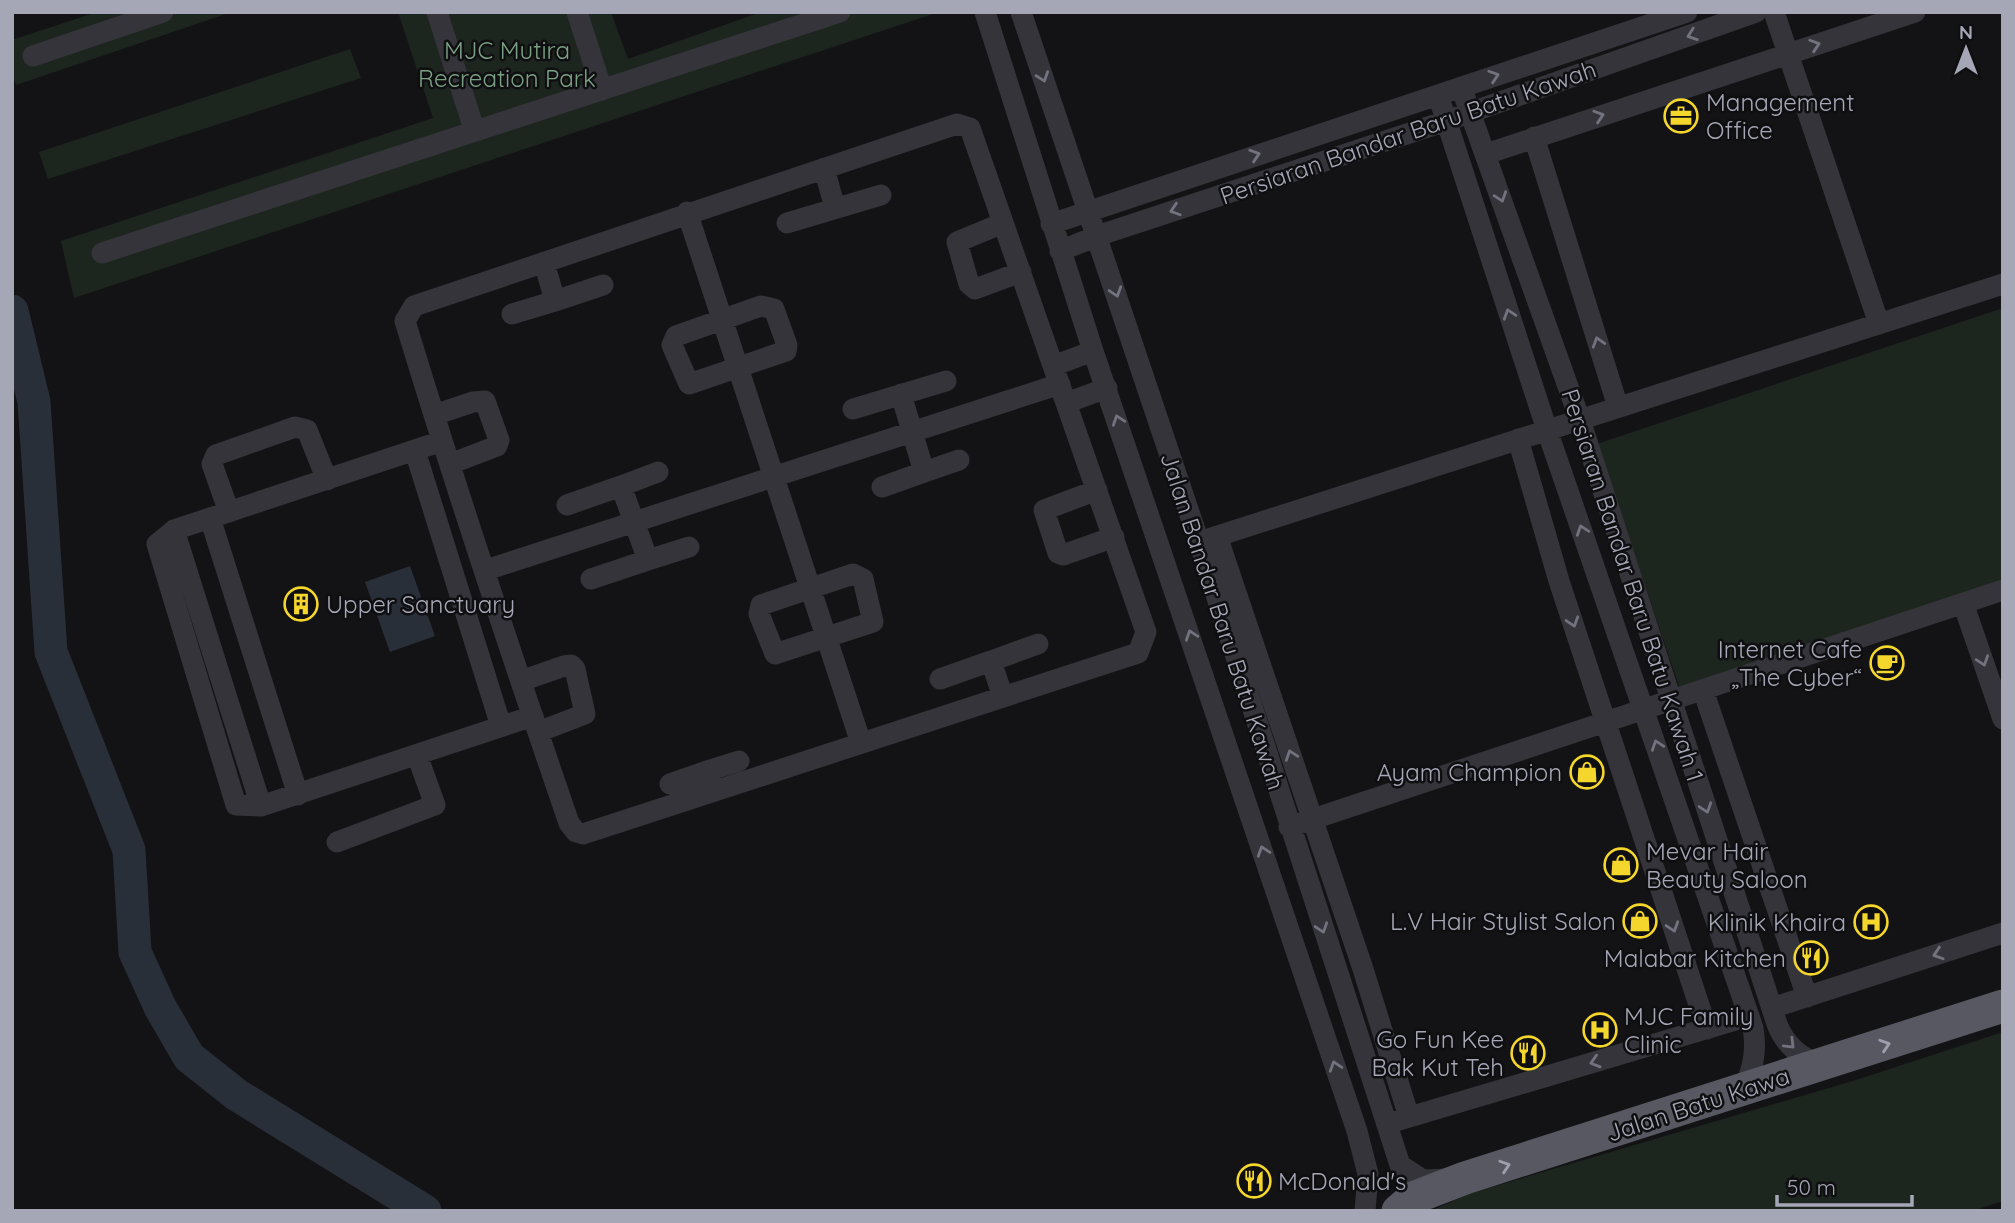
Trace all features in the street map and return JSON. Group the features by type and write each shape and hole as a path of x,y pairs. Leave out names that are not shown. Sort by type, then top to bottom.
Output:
{"highway":[{"name":"Jalan Batu Kawa","path":"1398,1211 1413,1198 1465,1178 2003,1006"}],"street":[{"path":"33,56 163,12"},
{"path":"437,12 474,129"},
{"path":"577,12 602,90"},
{"path":"102,253 474,129 840,12"},
{"name":"Jalan Bandar Baru Batu Kawah","path":"985,12 1093,351 1204,671 1357,1131 1368,1174 1365,1211"},
{"name":"Jalan Bandar Baru Batu Kawah","path":"1021,12 1097,236 1208,539 1236,660 1400,1165 1423,1180 1465,1178"},
{"name":"Persiaran Bandar Baru Batu Kawah","path":"1051,224 1089,209 1687,12"},
{"name":"Persiaran Bandar Baru Batu Kawah","path":"1060,251 1097,236 1471,113 1756,12"},
{"path":"1774,12 1879,324"},
{"path":"1486,154 1915,12"},
{"name":"Persiaran Bandar Baru Batu Kawah 1","path":"1461,87 1580,420 1783,1040 1806,1059 1821,1066"},
{"name":"Persiaran Bandar Baru Batu Kawah 1","path":"1438,95 1547,430 1749,1016 1756,1045 1752,1070 1744,1089"},
{"path":"963,124 970,128 1146,632 1138,653 861,743 711,781 583,834 576,832 569,823 535,724 433,415 405,321 407,313 414,306 687,212 963,124"},
{"path":"1534,137 1618,407"},
{"path":"824,168 835,208"},
{"path":"787,223 881,195"},
{"path":"687,212 861,743"},
{"path":"1003,223 957,242 969,284 975,289 1021,272"},
{"path":"544,262 555,301"},
{"path":"1409,1117 1312,820 1208,539 2003,284"},
{"path":"512,314 603,285"},
{"path":"769,306 774,309 787,345 786,351 738,368 688,384 672,345 676,336 769,306"},
{"path":"1060,384 1093,351"},
{"path":"853,409 946,381"},
{"path":"486,570 1060,384 1107,388"},
{"path":"901,394 924,472"},
{"path":"433,415 473,402 485,401 499,440 497,446 450,464"},
{"path":"298,795 219,515 212,464 216,455 295,427 307,430 327,480"},
{"path":"1518,439 1559,581 1707,1028"},
{"path":"442,441 174,530 261,806 501,726 535,724 585,715 575,669 571,665 522,681"},
{"path":"415,451 501,726"},
{"path":"882,487 959,460"},
{"path":"567,505 657,472"},
{"path":"621,486 648,560"},
{"path":"1097,490 1044,510 1058,553 1063,555 1114,537"},
{"path":"591,579 689,547"},
{"path":"853,575 863,579 873,622 827,639 775,654 759,614 761,605 853,575"},
{"path":"1289,827 2003,590"},
{"path":"1964,603 2003,719"},
{"path":"940,680 1038,645"},
{"path":"1204,671 1236,660"},
{"path":"991,661 1003,697"},
{"path":"1703,690 1807,997"},
{"path":"337,842 435,805 417,755"},
{"path":"670,784 711,781 739,761"},
{"path":"1772,1008 2003,933"},
{"path":"1357,1131 1749,1016"}],"green space":[{"path":"97,12 232,12 16,85 12,73 12,40"},
{"name":"MJC Mutira Recreation Park","path":"398,12 611,12 628,59 761,12 939,12 74,298 61,241 433,118"},
{"path":"350,49 361,78 48,179 39,152"},
{"path":"2003,308 2003,581 1680,689 1597,444"},
{"path":"2003,1032 2003,1201 1972,1211 1431,1211 1468,1194 1856,1080"}],"shaded area":[{"path":"410,566 435,636 390,652 365,582"}],"waterway":[{"path":"12,311 34,402 51,652 129,850 135,952 160,1007 189,1057 237,1095 425,1211"}],"place":[{"name":"Management Office","path":"1681,116"},
{"name":"Upper Sanctuary","path":"301,604"},
{"name":"Internet Cafe „The Cyber“","path":"1887,663"},
{"name":"Ayam Champion","path":"1587,772"},
{"name":"Mevar Hair Beauty Saloon","path":"1621,865"},
{"name":"L.V Hair Stylist Salon","path":"1640,921"},
{"name":"Klinik Khaira","path":"1871,922"},
{"name":"Malabar Kitchen","path":"1811,958"},
{"name":"MJC Family Clinic","path":"1600,1030"},
{"name":"Go Fun Kee Bak Kut Teh","path":"1528,1053"},
{"name":"McDonald's","path":"1254,1181"}]}
